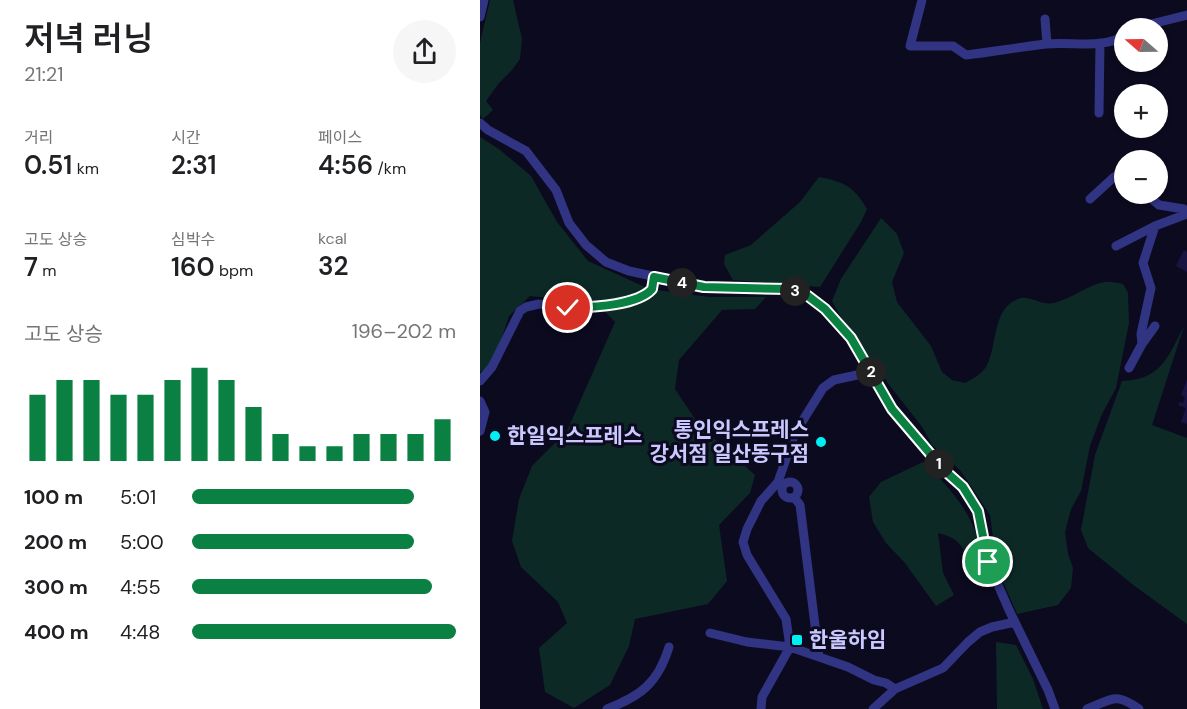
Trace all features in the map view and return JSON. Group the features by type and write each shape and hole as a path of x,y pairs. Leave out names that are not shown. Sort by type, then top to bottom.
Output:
{"street":[{"path":"480,17 484,0"},
{"path":"922,0 910,46 953,46 966,55 1047,44 1114,41"},
{"path":"1168,20 1187,15"},
{"path":"1045,20 1047,44"},
{"path":"1099,112 1100,43"},
{"path":"480,123 488,130 526,151 556,190 569,223 586,245 606,262 629,271 704,287 788,289 808,296 825,309 851,338 892,409 944,470 963,487 978,511 988,562 1055,709"},
{"path":"1090,199 1114,177"},
{"path":"1116,246 1187,213 1184,209 1158,204"},
{"path":"1142,344 1141,333 1151,288 1143,263 1155,226"},
{"path":"480,381 492,367 520,311 534,304 576,308 638,299 652,289 654,277"},
{"path":"1129,368 1155,326"},
{"path":"781,484 795,433 823,388 834,380 871,372"},
{"path":"480,401 485,412 480,431"},
{"path":"761,709 762,697 790,647 786,619 747,555 743,542 761,501 781,484 794,484 797,491 794,497 800,505 819,657"},
{"path":"873,709 895,689 943,668 980,632 1015,622"},
{"path":"710,633 747,642 790,647 848,667 874,680 886,682 895,689"},
{"path":"607,709 641,693 655,678 669,647"},
{"path":"1088,709 1117,698 1124,698 1139,709"}],"green space":[{"path":"490,0 513,0 522,39 520,59 486,101 493,110 483,119 480,115 480,43"},
{"path":"480,137 499,149 531,176 557,222 588,261 649,289 709,297 766,297 755,309 722,310 679,360 675,389 699,425 755,475 750,493 719,525 727,581 708,604 635,619 629,646 610,685 574,708 545,692 539,648 567,623 558,602 521,567 512,541 519,499 532,466 567,431 615,322 597,303 530,296 509,316 493,365 480,372"},
{"path":"819,177 848,186 858,195 867,209 820,287 733,280 724,264 725,255 751,245 800,202"},
{"path":"881,218 897,234 904,253 892,282 897,302 931,346 942,372 952,380 965,383 984,370 991,355 1000,318 1004,310 1018,299 1026,298 1054,303 1092,286 1107,282 1123,284 1128,293 1129,323 1116,388 1102,414 1090,446 1081,491 1071,509 1065,532 1068,554 1073,568 1071,588 1058,605 1017,614 997,568 990,515 960,470 932,445 923,428 890,386 832,301 841,279"},
{"path":"1184,326 1152,425 1187,438 1187,624 1088,548 1081,530 1095,455 1122,381 1146,376 1162,365"},
{"path":"923,462 961,504 976,534 980,553 981,573 971,575 965,553 959,543 938,533 943,573 954,595 936,606 905,563 886,543 873,522 869,497 881,482"},
{"path":"996,642 1016,645 1033,679 1043,709 997,709"}],"building":[{"path":"1184,250 1187,252 1187,272 1176,266"},
{"path":"1187,380 1187,424 1181,422 1186,408 1178,405 1180,402 1183,403 1185,397 1181,395"}],"place":[{"name":"한일익스프레스","path":"495,436"},
{"name":"통인익스프레스 강서점 일산동구점","path":"821,442"},
{"name":"한울하임","path":"797,640"}],"route":[{"path":"568,308 601,306 638,299 652,289 654,277 704,287 788,289 808,296 825,309 851,338 892,409 944,470 963,487 978,511 988,562"}]}
